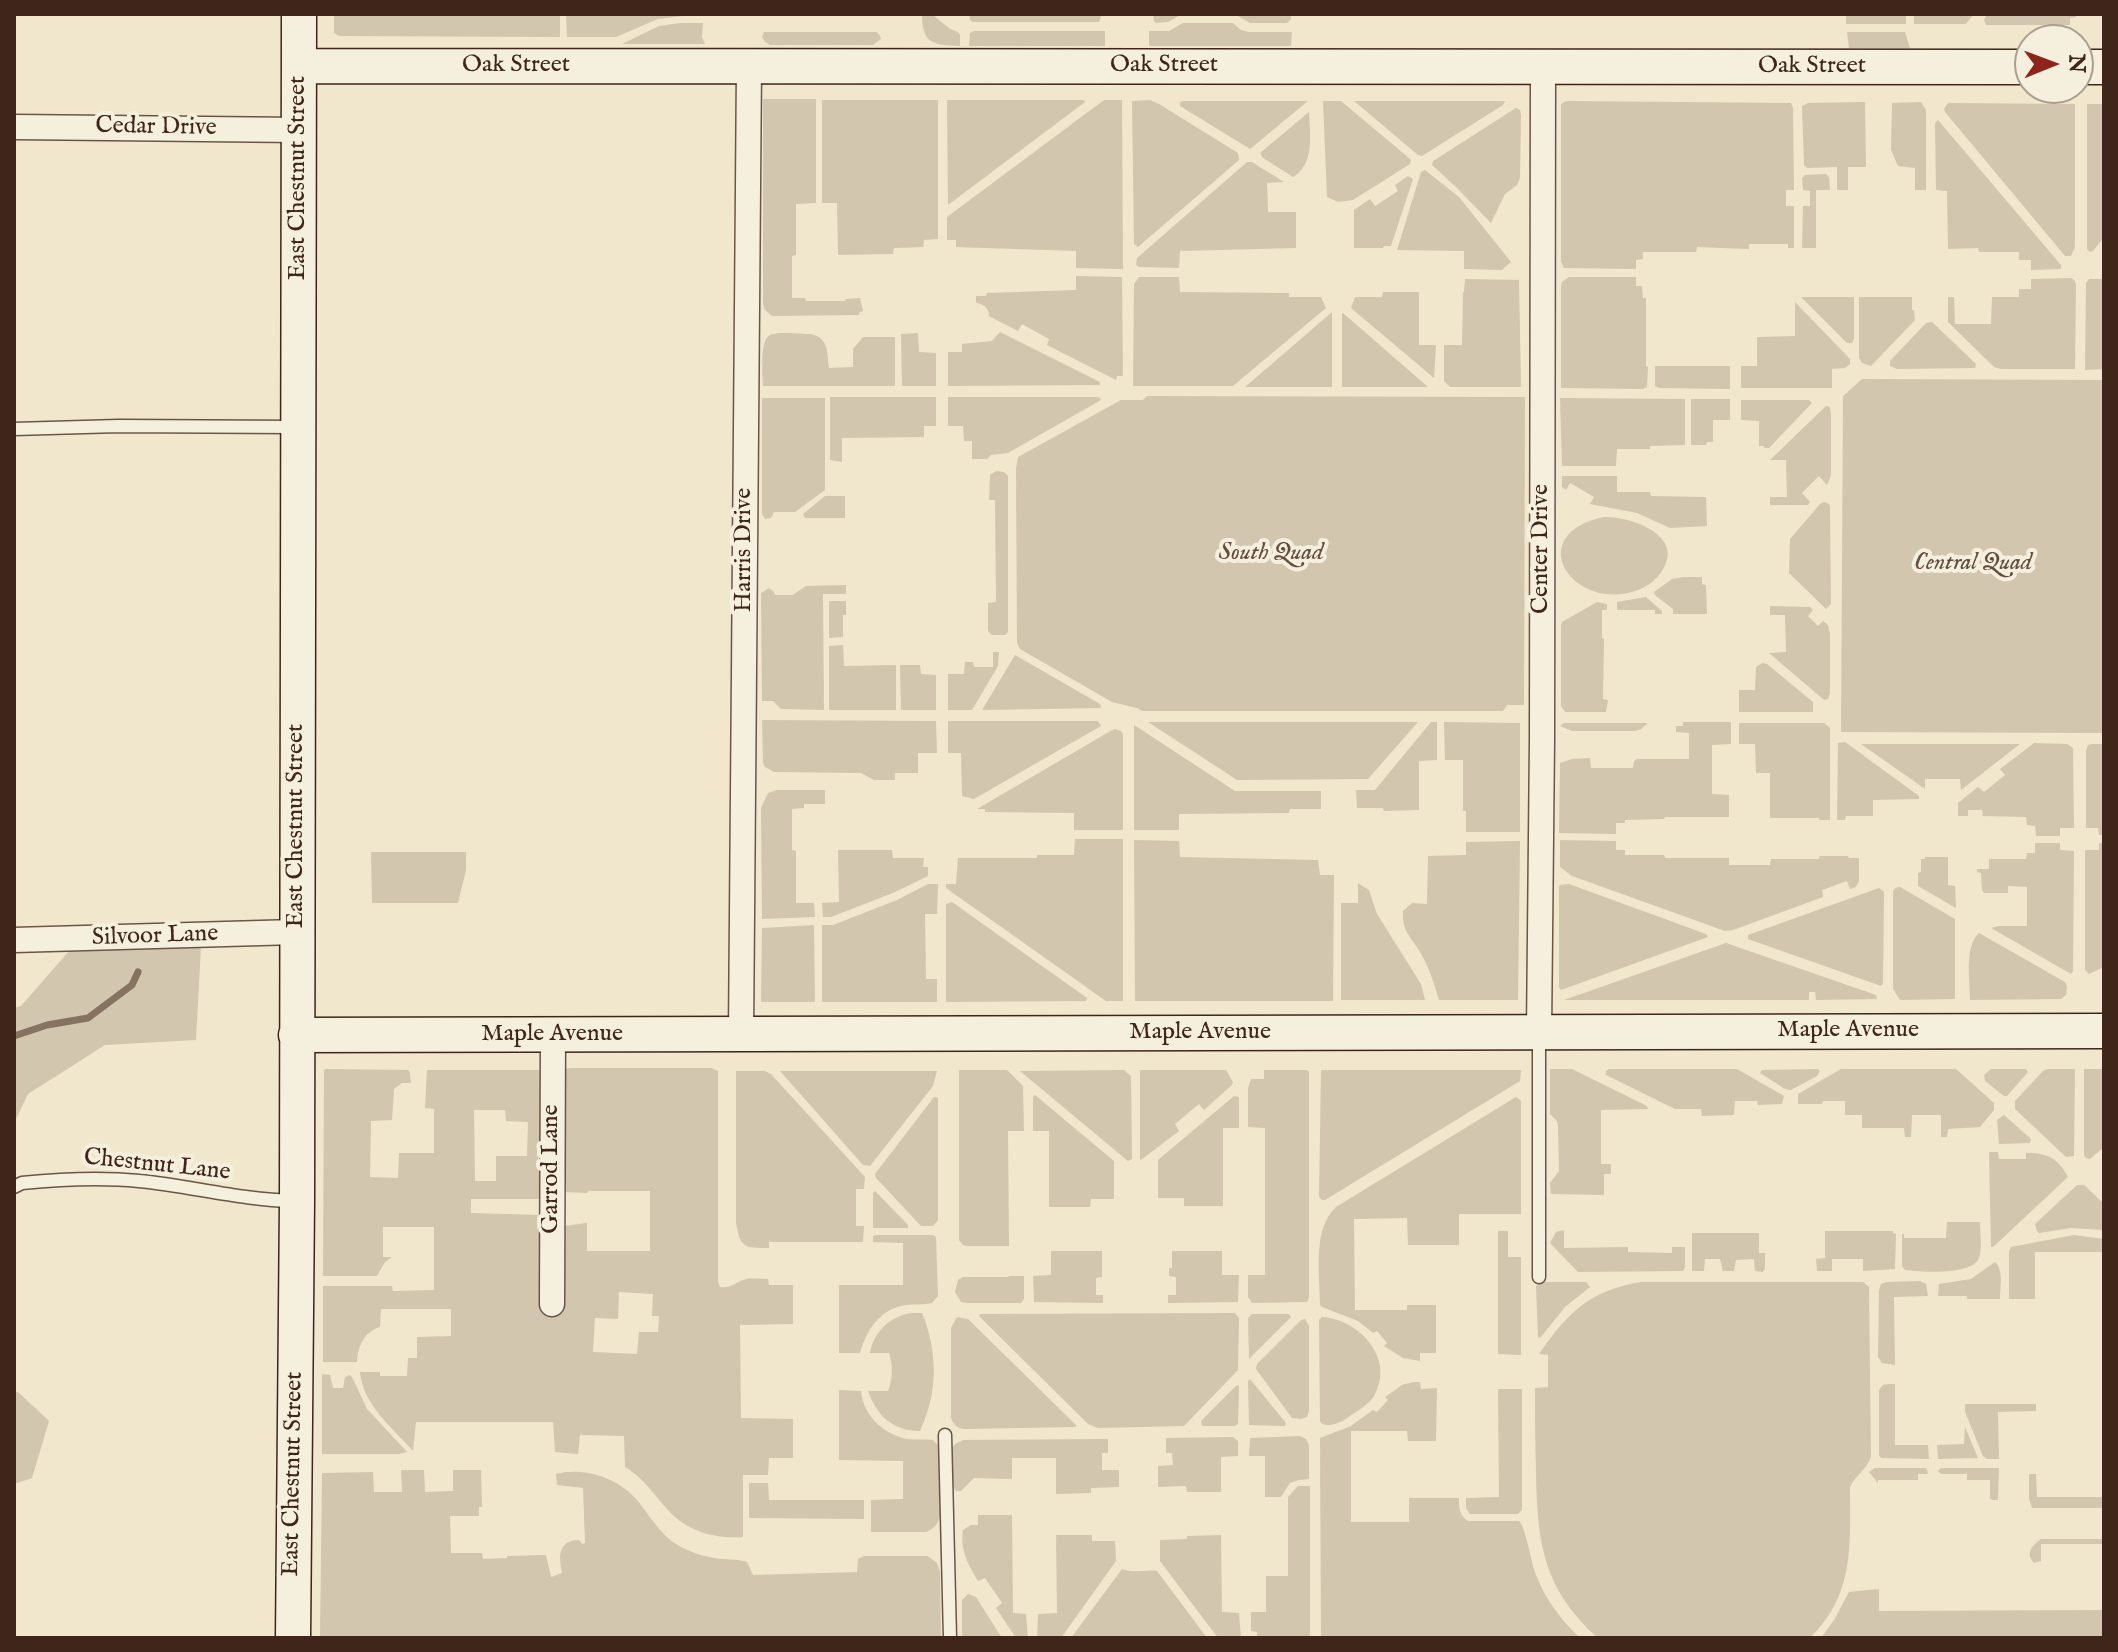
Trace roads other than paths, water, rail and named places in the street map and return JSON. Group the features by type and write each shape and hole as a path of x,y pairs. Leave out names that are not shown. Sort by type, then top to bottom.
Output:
{"street":[{"name":"East Chestnut Street","path":"293,1638 299,14"},
{"name":"Oak Street","path":"299,66 2014,67"},
{"name":"Harris Drive","path":"741,1034 749,66"},
{"name":"Center Drive","path":"1539,1032 1543,67"},
{"name":"Cedar Drive","path":"14,127 299,130"},
{"name":"Silvoor Lane","path":"14,940 296,932"},
{"name":"Maple Avenue","path":"296,1035 2104,1031"},
{"name":"Garrod Lane","path":"552,1304 553,1035"}],"lane":[{"path":"14,429 298,427"},
{"path":"1539,1032 1539,1277"},
{"name":"Chestnut Lane","path":"14,1187 22,1183 76,1178 102,1179 142,1181 266,1201 297,1201"},
{"path":"945,1435 950,1638"}],"waterway":[{"path":"14,1036 47,1025 88,1018 132,985 138,972"}],"park label":[{"name":"South Quad","path":"1271,554"},
{"name":"Central Quad","path":"1973,564"}]}
